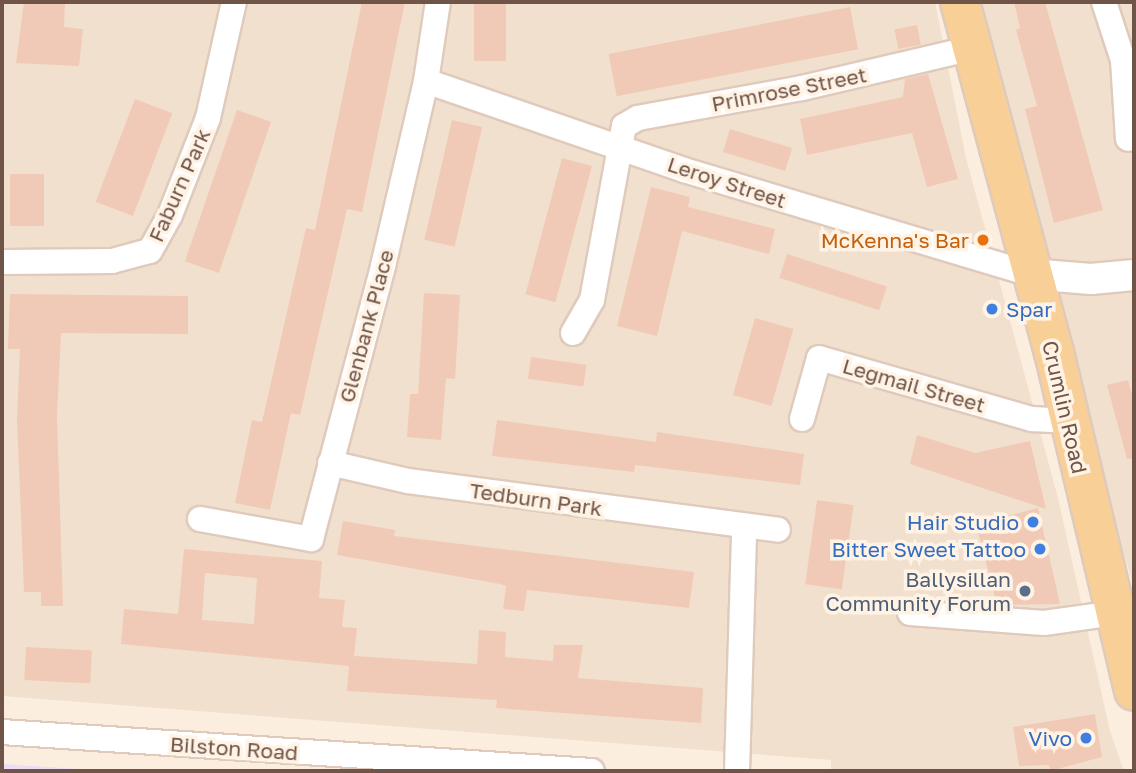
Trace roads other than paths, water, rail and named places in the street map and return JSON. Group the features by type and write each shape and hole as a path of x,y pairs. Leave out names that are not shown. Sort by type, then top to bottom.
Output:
{"main road":[{"name":"Crumlin Road","path":"960,2 1070,421 1134,689"}],"street":[{"name":"Faburn Park","path":"2,262 112,261 150,251 170,215 208,118 234,2"},
{"name":"Glenbank Place","path":"200,519 311,539 426,81 438,2"},
{"path":"1104,2 1123,60 1128,139"},
{"name":"Primrose Street","path":"620,145 624,126 638,118 802,88 973,48"},
{"name":"Leroy Street","path":"426,81 620,145 684,170 1030,274"},
{"path":"573,333 592,300 620,145"},
{"path":"1030,274 1091,279 1134,275"},
{"name":"Legmail Street","path":"802,419 819,358 1032,419 1070,421"},
{"name":"Tedburn Park","path":"330,463 408,481 744,528 778,530"},
{"path":"737,771 744,528"},
{"path":"910,613 1044,623 1116,613"},
{"name":"Bilston Road","path":"2,732 592,771"}],"place":[{"name":"McKenna's Bar","path":"983,240"},
{"name":"Spar","path":"992,309"},
{"name":"Hair Studio","path":"1033,522"},
{"name":"Bitter Sweet Tattoo","path":"1040,549"},
{"name":"Ballysillan Community Forum","path":"1025,591"},
{"name":"Vivo","path":"1086,738"}]}
